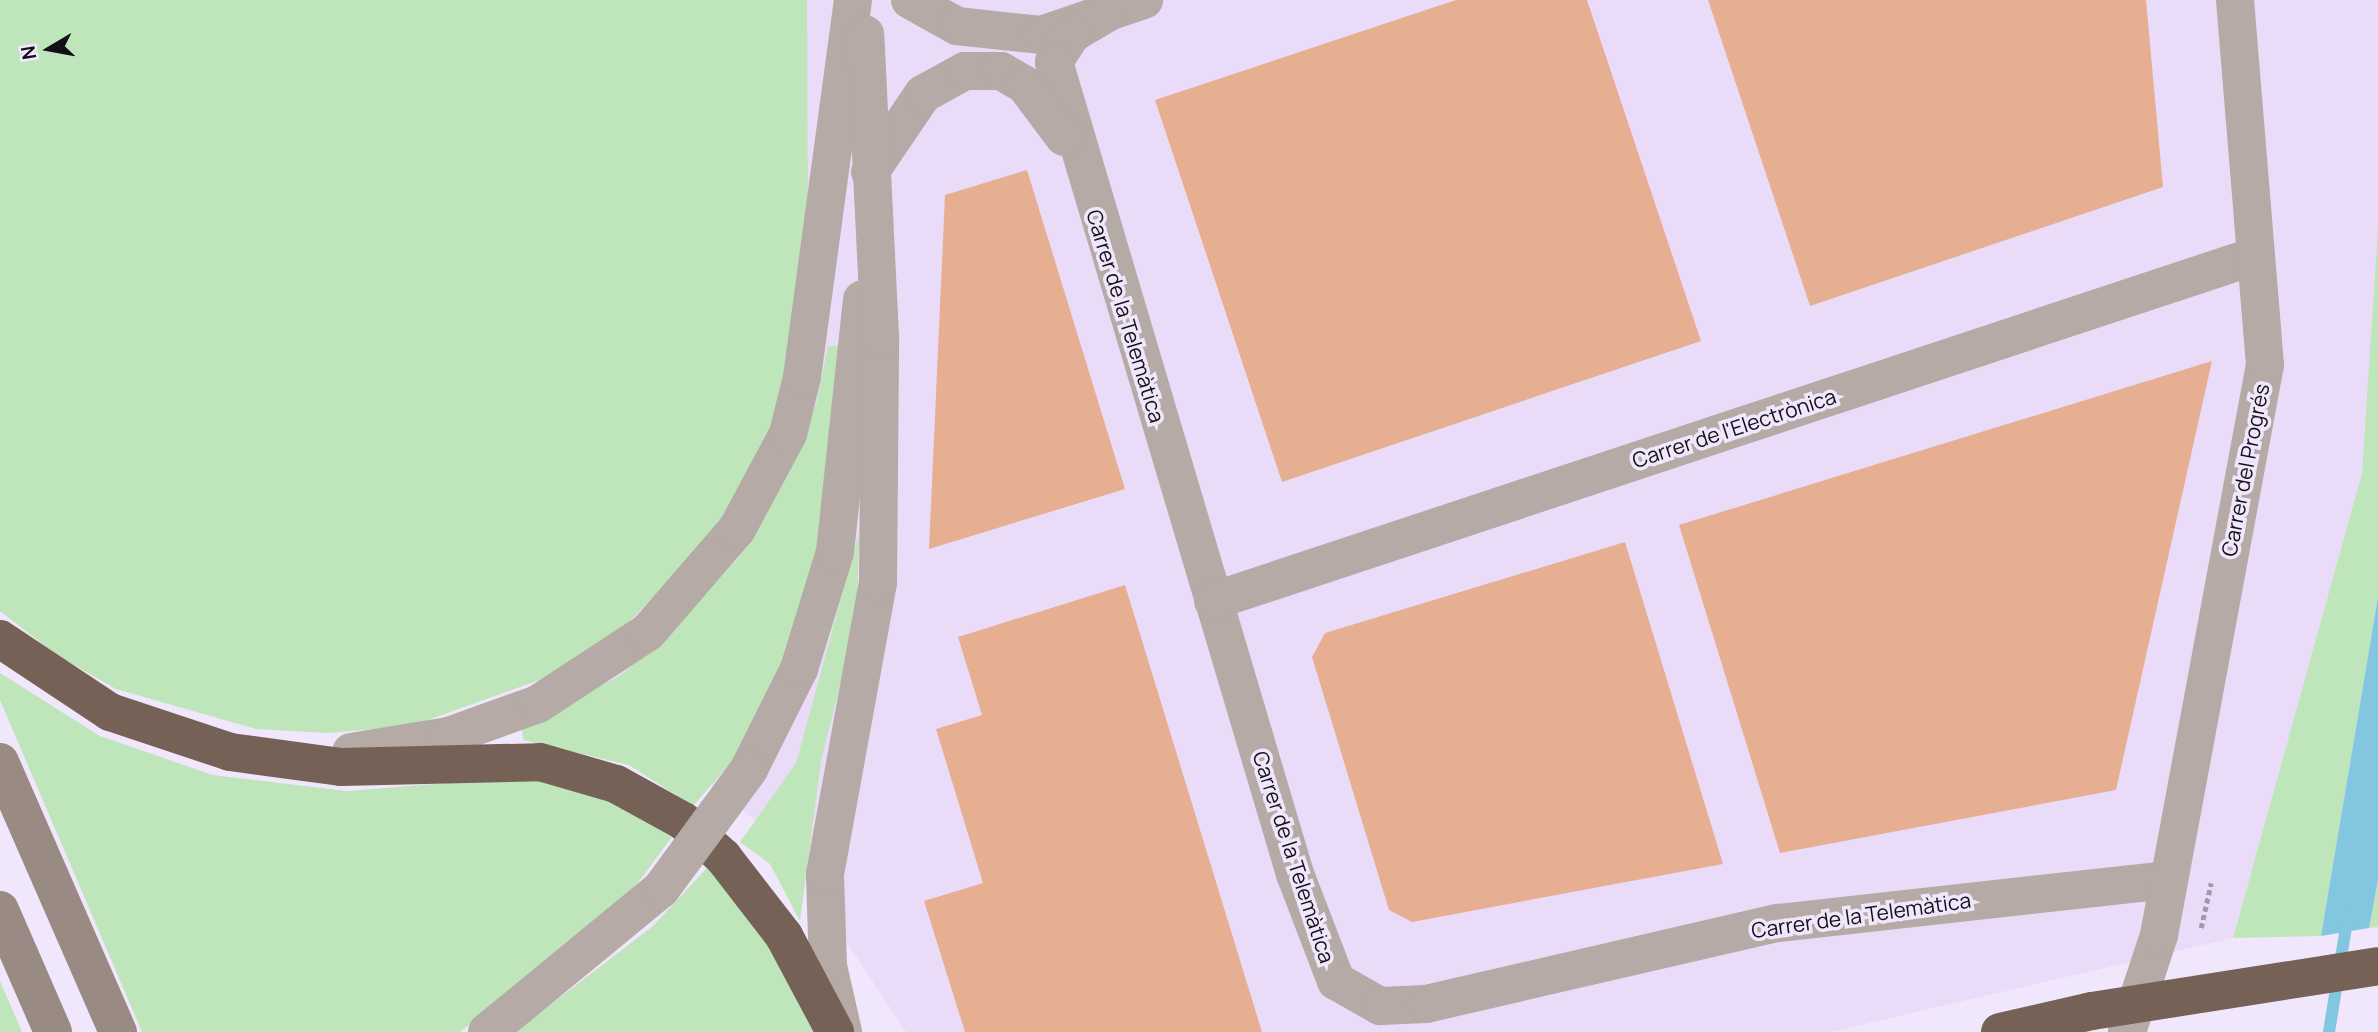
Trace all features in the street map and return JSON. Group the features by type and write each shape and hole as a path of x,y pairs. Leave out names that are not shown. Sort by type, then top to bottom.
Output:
{"highway":[{"path":"0,639 110,712 230,752 341,768 540,762 616,784 683,821 723,857 784,936 835,1032"},
{"path":"2000,1032 2092,1011 2378,967"}],"main road":[{"path":"0,762 118,1032"},
{"path":"0,910 52,1032"}],"street":[{"path":"230,752 364,751 498,721 613,660 709,567 737,529 788,434 816,310 825,176 853,0"},
{"path":"843,1032 828,966 825,874 878,583 880,336 873,249 863,0"},
{"path":"910,0 957,26 992,34 1041,35 1126,6"},
{"name":"Carrer del Progrés","path":"2127,1032 2159,935 2165,880 2265,365 2235,0"},
{"path":"1080,163 1054,62 1072,34 1126,6"},
{"path":"870,172 923,94 965,71 1001,71 1025,85 1047,107 1080,163"},
{"name":"Carrer de la Telemàtica","path":"1080,163 1295,874 1336,982 1380,1006 1426,1004 1778,923 2165,880"},
{"path":"487,1032 607,939 661,888 749,769 799,669 835,552 853,338 873,249"},
{"name":"Carrer de l'Electrònica","path":"1213,601 2255,256"}],"shaded area":[{"path":"791,0 2378,0 2378,227 2362,473 2233,938 1831,1032 906,1032 780,841 554,654"}],"green space":[{"path":"0,0 807,0 808,223 776,422 707,543 611,640 548,677 411,726 328,733 256,729 116,689 57,655 0,611"},
{"path":"2378,227 2378,597 2321,936 2233,938 2362,473"},
{"path":"828,346 839,346 826,521 788,659 740,752 693,806 629,765 523,740 522,728 621,675 671,632 739,557 795,457 817,401"},
{"path":"859,533 857,616 821,761 800,921 770,864 740,842 796,763"},
{"path":"0,673 100,736 213,775 347,791 509,778 559,782 596,791 674,834 623,903 460,1032 142,1032 0,700"},
{"path":"708,867 765,938 813,1032 515,1032 653,926"},
{"path":"2378,880 2378,927 2369,928"},
{"path":"0,981 22,1032 0,1032"}],"water":[{"path":"2378,597 2378,880 2369,928 2321,936"}],"building":[{"path":"1456,0 1587,0 1701,341 1282,482 1155,100"},
{"path":"1708,0 2146,0 2163,187 1810,306"},
{"path":"1027,170 1125,489 929,549 945,195"},
{"path":"2212,361 2116,790 1780,853 1679,525"},
{"path":"1625,542 1723,864 1412,922 1389,910 1312,657 1325,633"},
{"path":"1125,585 1262,1032 965,1032 924,901 983,883 936,729 982,715 958,637"}],"waterway":[{"path":"2329,1032 2348,915"}]}
